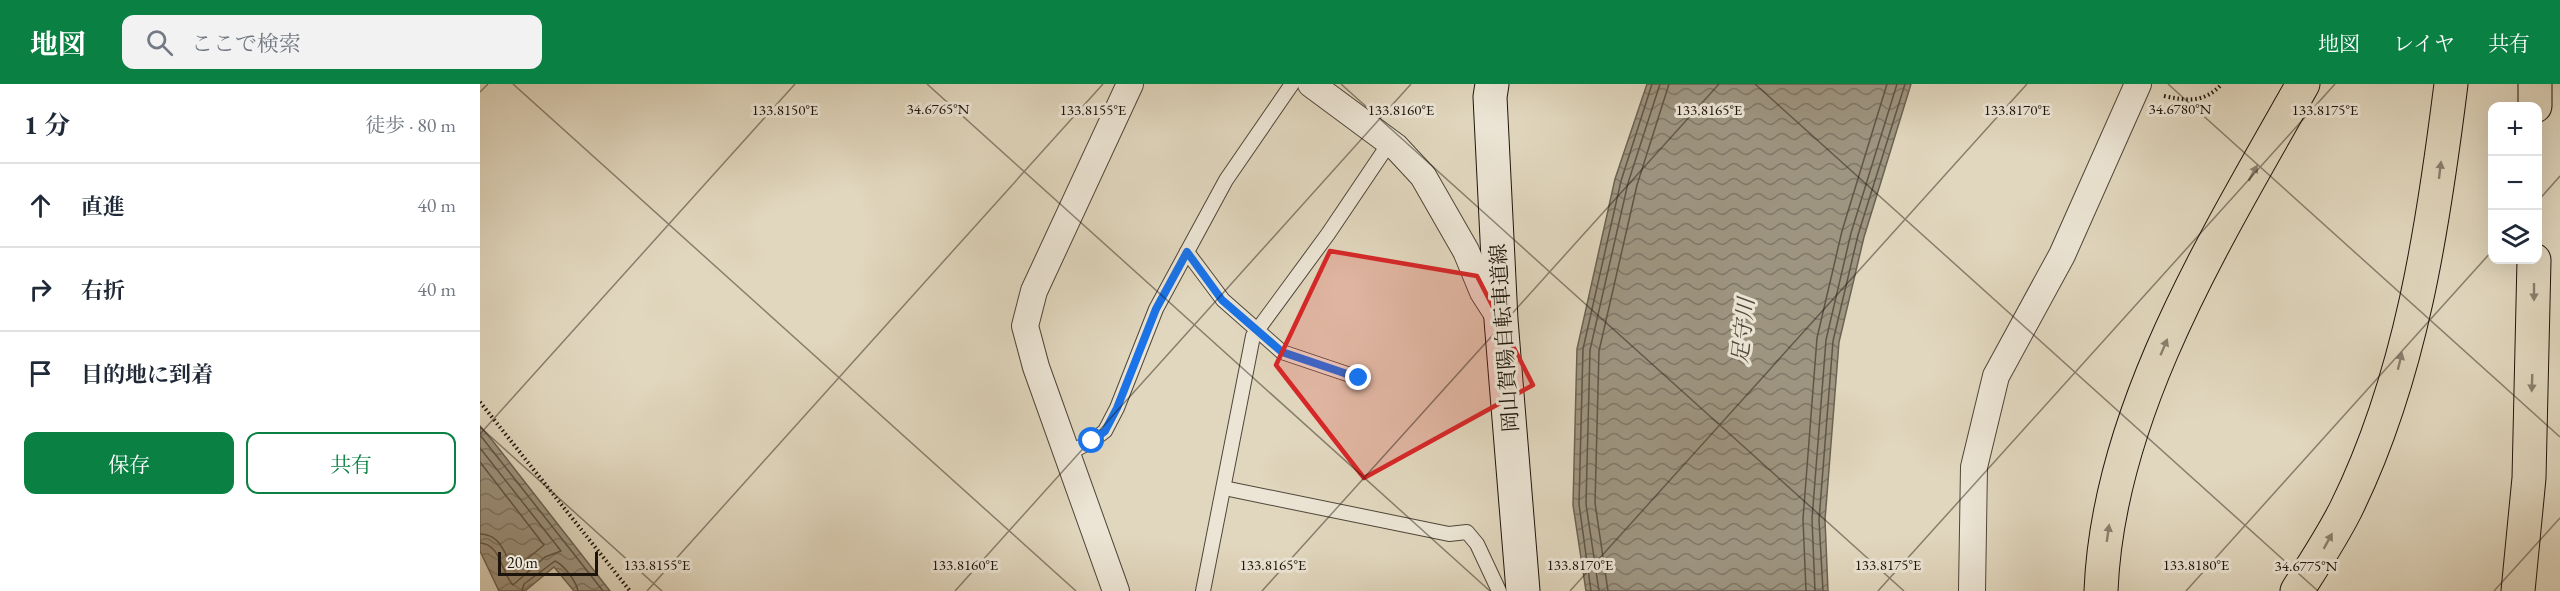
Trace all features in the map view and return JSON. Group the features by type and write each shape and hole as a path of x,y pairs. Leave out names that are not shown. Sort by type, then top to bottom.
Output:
{"highway":[{"path":"2101,591 2110,514 2146,389 2193,284 2303,84"},
{"path":"2297,591 2346,509 2373,447 2396,379 2416,299 2435,206 2451,84"},
{"path":"2535,84 2535,102"},
{"path":"2518,591 2529,478 2534,264"}],"main road":[{"name":"岡山賀陽自転車道線","path":"1492,84 1490,97 1501,320 1523,591"}],"street":[{"path":"1116,591 1036,367 1025,326 1034,291 1130,84"},
{"path":"1311,84 1390,142 1423,176 1466,251 1483,292 1501,320"},
{"path":"1972,591 1974,467 1996,376 2062,255 2137,87"}],"lane":[{"path":"1067,453 1092,441 1105,431 1117,408 1156,309 1226,180 1292,84"},
{"path":"1203,591 1254,336 1328,234 1390,142"},
{"path":"1187,252 1222,300 1282,352 1359,378"},
{"path":"1224,488 1449,534 1467,532 1477,544 1499,591"}],"path":[{"path":"2137,87 2194,101 2214,92 2222,84"},
{"path":"480,402 630,591"}],"highlighted area":[{"path":"1330,251 1477,276 1533,385 1364,478 1276,365"}],"water":[{"name":"足守川","path":"1647,84 1911,84 1864,237 1839,342 1825,520 1828,591 1586,591 1573,505 1577,349 1615,179"},
{"path":"480,426 610,591 574,591 554,567 525,591 499,591 480,551"}],"route":[{"path":"1092,441 1105,431 1117,408 1156,309 1187,252 1222,300 1282,352 1359,378"}]}
